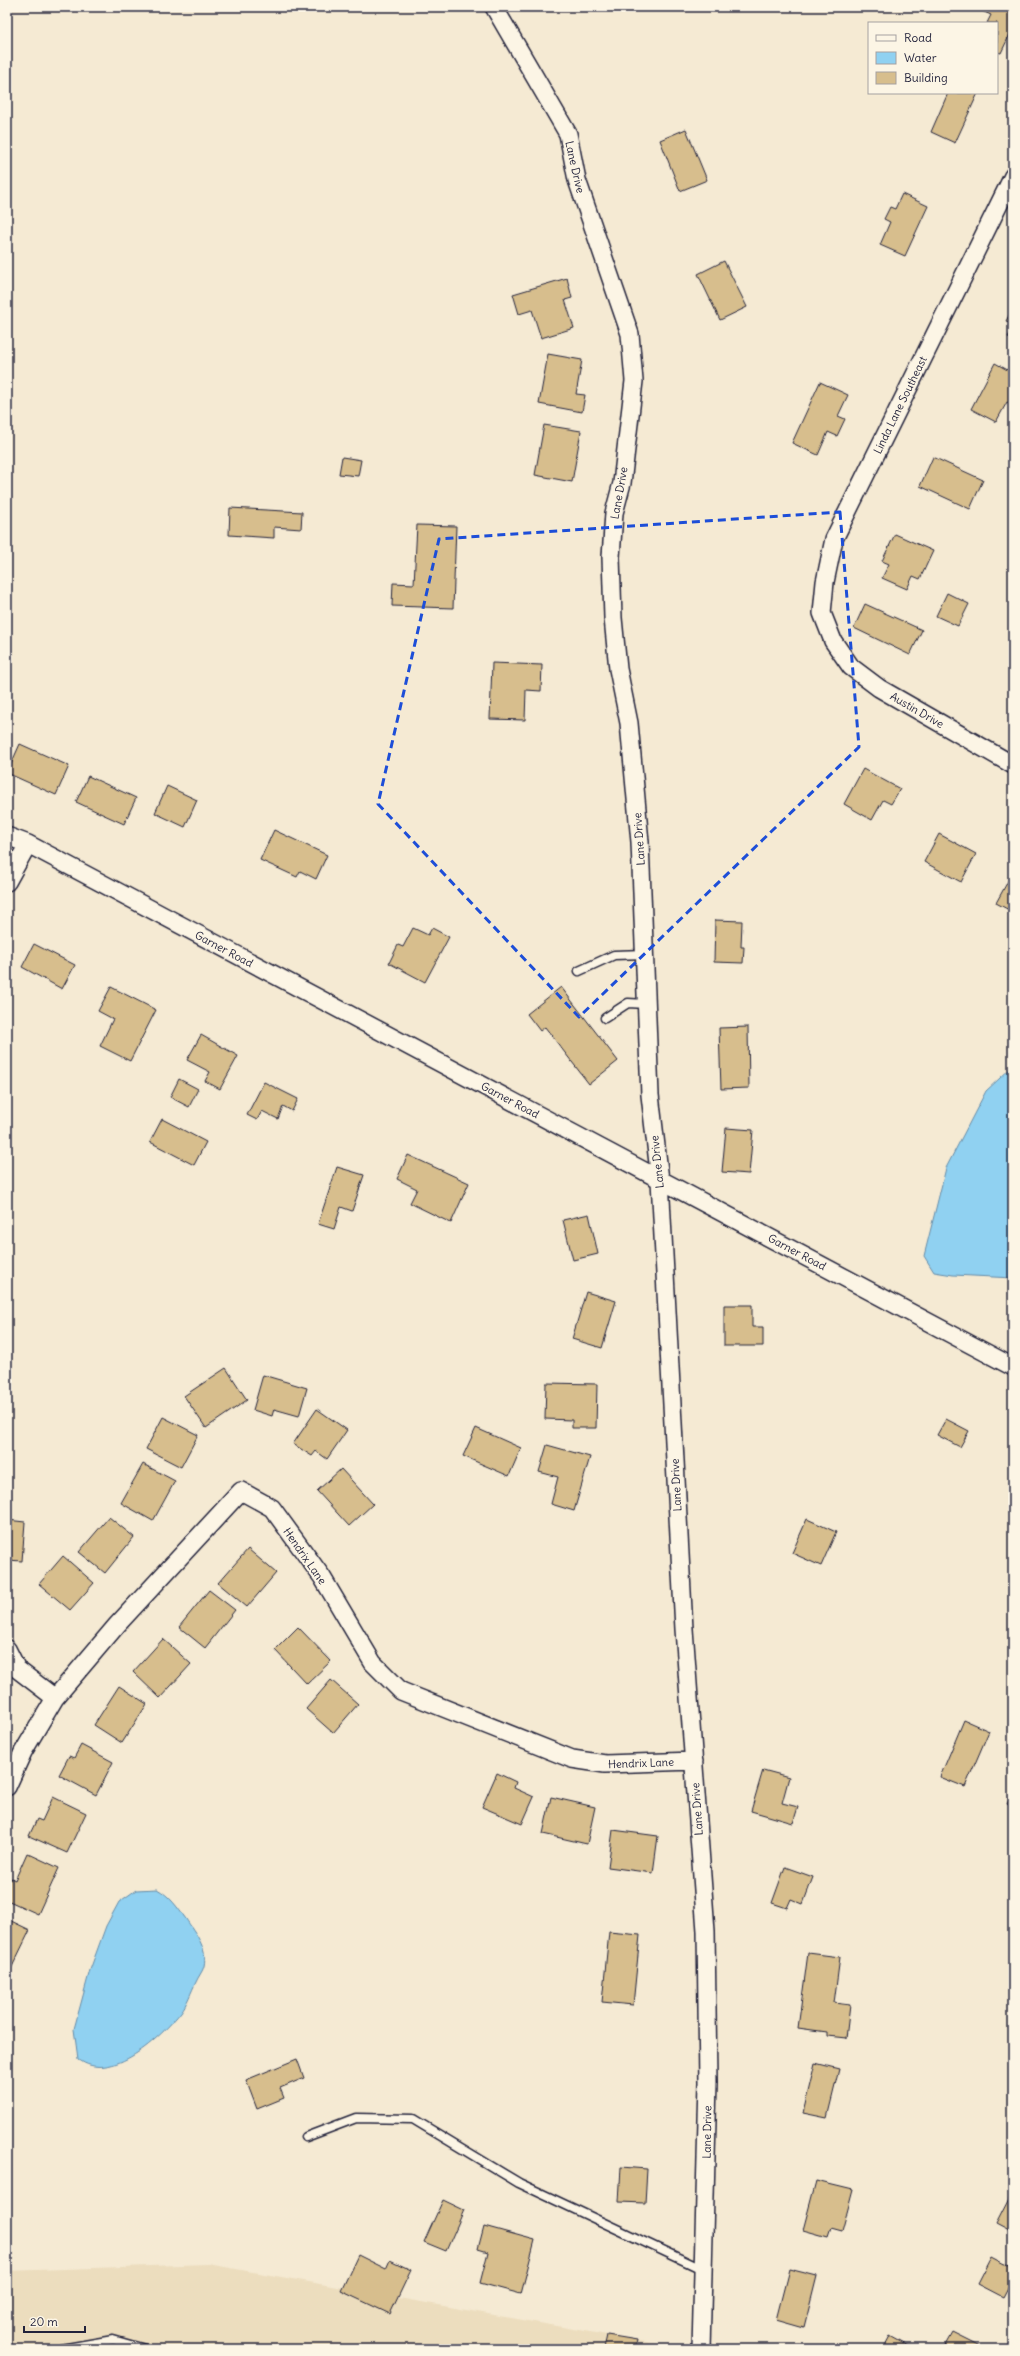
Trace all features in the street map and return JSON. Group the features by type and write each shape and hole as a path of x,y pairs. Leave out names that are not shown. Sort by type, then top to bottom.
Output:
{"street":[{"name":"Lane Drive","path":"494,7 565,127 577,180 630,334 634,381 622,483 614,513 611,557 618,669 629,723 640,842 650,1095 660,1180 694,1761 707,1954 708,2082 701,2349"},
{"name":"Linda Lane Southeast","path":"833,641 822,613 825,582 834,539 1013,176"},
{"name":"Austin Drive","path":"833,641 851,667 879,688 1013,765"},
{"name":"Garner Road","path":"7,836 28,844 1013,1367"},
{"path":"7,882 28,844"},
{"name":"Hendrix Lane","path":"7,1786 23,1752 55,1698 117,1625 241,1491 272,1508 322,1577 373,1663 401,1691 572,1759 606,1764 694,1761"},
{"path":"7,1649 17,1669 55,1698"}],"lane":[{"path":"579,971 614,955 645,954"},
{"path":"605,1018 628,1003 646,1004"},
{"path":"306,2137 356,2118 413,2119 518,2183 704,2270"},
{"path":"61,2349 113,2340 145,2349"}],"highlighted area":[{"path":"840,512 859,747 579,1017 378,804 439,539"}],"shaded area":[{"path":"208,2264 685,2349 7,2349 7,2271"}],"water":[{"path":"1013,1066 1013,1278 953,1275 934,1272 924,1256 946,1168 986,1091"},
{"path":"157,1889 173,1902 197,1935 204,1953 205,1959 203,1968 181,2012 161,2034 134,2055 120,2062 105,2066 91,2065 78,2059 74,2029 90,1970 106,1926 119,1902 136,1890"}],"building":[{"path":"984,7 1013,7 1013,33 1011,32 1001,53 998,52 998,22 988,22 991,15 982,11"},
{"path":"948,94 978,94 955,143 931,132"},
{"path":"686,129 707,180 680,191 660,140"},
{"path":"902,194 928,206 905,256 880,245 890,222 884,219 890,207 895,209"},
{"path":"724,261 747,307 720,320 698,274"},
{"path":"567,278 572,298 565,300 574,328 541,338 532,310 519,314 513,294"},
{"path":"1013,308 1013,324 1006,321"},
{"path":"1013,328 1013,340 1008,337"},
{"path":"548,354 582,360 576,394 585,395 582,412 539,404"},
{"path":"995,363 1013,373 1013,405 1007,402 996,422 971,409"},
{"path":"820,382 848,395 838,416 845,419 837,436 828,432 818,455 792,443"},
{"path":"544,425 581,431 572,482 535,475"},
{"path":"342,457 361,460 358,476 339,474"},
{"path":"933,457 983,480 970,509 920,486"},
{"path":"230,508 302,512 301,529 274,527 274,538 229,535"},
{"path":"417,525 456,526 453,608 392,606 393,583 414,584"},
{"path":"895,534 933,551 920,579 913,576 907,589 882,578 889,564 882,561"},
{"path":"947,593 969,604 958,626 936,616"},
{"path":"865,604 922,630 910,655 854,628"},
{"path":"492,663 542,665 541,691 526,690 525,720 490,719"},
{"path":"7,714 11,717 7,725"},
{"path":"20,744 69,766 56,795 7,773"},
{"path":"863,769 900,789 891,804 883,800 872,820 844,804"},
{"path":"88,776 136,798 124,824 76,802"},
{"path":"167,786 197,800 185,827 155,813"},
{"path":"274,830 327,855 316,879 300,871 297,877 260,860"},
{"path":"939,834 976,854 961,882 924,862"},
{"path":"1013,872 1013,912 996,903"},
{"path":"715,920 742,921 741,947 744,947 743,963 714,962"},
{"path":"413,928 428,935 432,928 449,937 425,982 389,963 398,945 403,947"},
{"path":"34,944 75,965 62,989 22,967"},
{"path":"111,987 156,1010 130,1061 100,1046 113,1019 98,1011"},
{"path":"561,987 618,1061 589,1084 545,1027 540,1031 527,1014"},
{"path":"748,1027 749,1088 721,1089 719,1028"},
{"path":"201,1035 238,1056 220,1089 205,1081 210,1072 187,1060"},
{"path":"179,1079 198,1089 189,1107 170,1097"},
{"path":"264,1082 298,1099 292,1111 283,1106 278,1119 262,1111 257,1120 247,1115"},
{"path":"162,1119 206,1142 194,1165 150,1142"},
{"path":"726,1128 753,1130 749,1174 722,1172"},
{"path":"408,1155 469,1183 451,1223 410,1203 417,1189 397,1179"},
{"path":"337,1167 364,1175 352,1211 341,1207 334,1229 318,1224"},
{"path":"589,1214 598,1254 573,1260 563,1220"},
{"path":"586,1292 616,1301 602,1348 572,1339"},
{"path":"724,1305 752,1305 752,1327 763,1327 763,1346 724,1346"},
{"path":"226,1368 247,1400 206,1428 184,1396"},
{"path":"263,1375 307,1388 299,1416 274,1409 272,1416 253,1410"},
{"path":"546,1383 597,1384 596,1428 572,1428 572,1420 545,1419"},
{"path":"317,1409 347,1430 327,1459 316,1451 312,1456 293,1444"},
{"path":"163,1417 198,1435 181,1467 146,1449"},
{"path":"946,1419 969,1431 960,1447 937,1435"},
{"path":"476,1428 521,1448 509,1476 463,1456"},
{"path":"547,1445 590,1457 574,1511 551,1504 558,1477 539,1472"},
{"path":"143,1464 175,1481 153,1521 121,1503"},
{"path":"341,1469 373,1504 349,1526 317,1491"},
{"path":"109,1517 134,1537 105,1573 79,1552"},
{"path":"807,1519 836,1532 821,1566 792,1553"},
{"path":"7,1520 25,1522 22,1561 7,1560"},
{"path":"248,1549 276,1573 247,1607 218,1583"},
{"path":"63,1556 94,1583 70,1610 39,1584"},
{"path":"209,1590 235,1610 205,1648 179,1627"},
{"path":"298,1627 331,1661 307,1684 275,1650"},
{"path":"163,1639 191,1664 160,1698 133,1672"},
{"path":"331,1680 358,1704 333,1733 306,1709"},
{"path":"119,1686 147,1704 122,1743 94,1725"},
{"path":"964,1720 989,1731 965,1787 940,1777"},
{"path":"81,1745 113,1762 96,1795 59,1775 69,1756 74,1758"},
{"path":"763,1770 789,1777 782,1803 798,1807 793,1823 751,1811"},
{"path":"497,1773 516,1782 514,1788 534,1797 522,1824 482,1807"},
{"path":"1013,1791 1013,1807 1007,1804"},
{"path":"53,1797 86,1813 67,1853 29,1836 37,1819 42,1821"},
{"path":"551,1797 595,1807 587,1844 543,1834"},
{"path":"613,1830 658,1836 653,1873 608,1867"},
{"path":"27,1853 59,1868 38,1914 7,1900 7,1886 11,1878 15,1880"},
{"path":"785,1867 813,1877 803,1904 791,1899 787,1908 772,1903"},
{"path":"7,1919 30,1930 10,1971 7,1969"},
{"path":"609,1932 640,1935 633,2005 602,2002"},
{"path":"808,1953 840,1957 834,2003 850,2005 846,2038 827,2036 827,2032 798,2028"},
{"path":"297,2059 304,2078 280,2088 284,2098 257,2109 246,2080"},
{"path":"815,2063 839,2069 827,2118 803,2113"},
{"path":"621,2167 647,2169 645,2203 619,2202"},
{"path":"816,2181 853,2190 842,2231 831,2228 828,2237 803,2230"},
{"path":"1013,2190 1013,2232 996,2223"},
{"path":"443,2200 464,2210 446,2251 424,2242"},
{"path":"484,2226 535,2240 521,2294 480,2283 488,2252 478,2249"},
{"path":"358,2255 386,2269 390,2260 411,2270 390,2314 341,2291"},
{"path":"992,2257 1013,2268 1013,2278 1003,2297 978,2284"},
{"path":"789,2269 817,2276 804,2328 776,2320"},
{"path":"952,2333 980,2347 979,2349 943,2349"},
{"path":"607,2335 637,2340 635,2349 604,2349"},
{"path":"890,2336 908,2346 906,2349 883,2349"}]}
